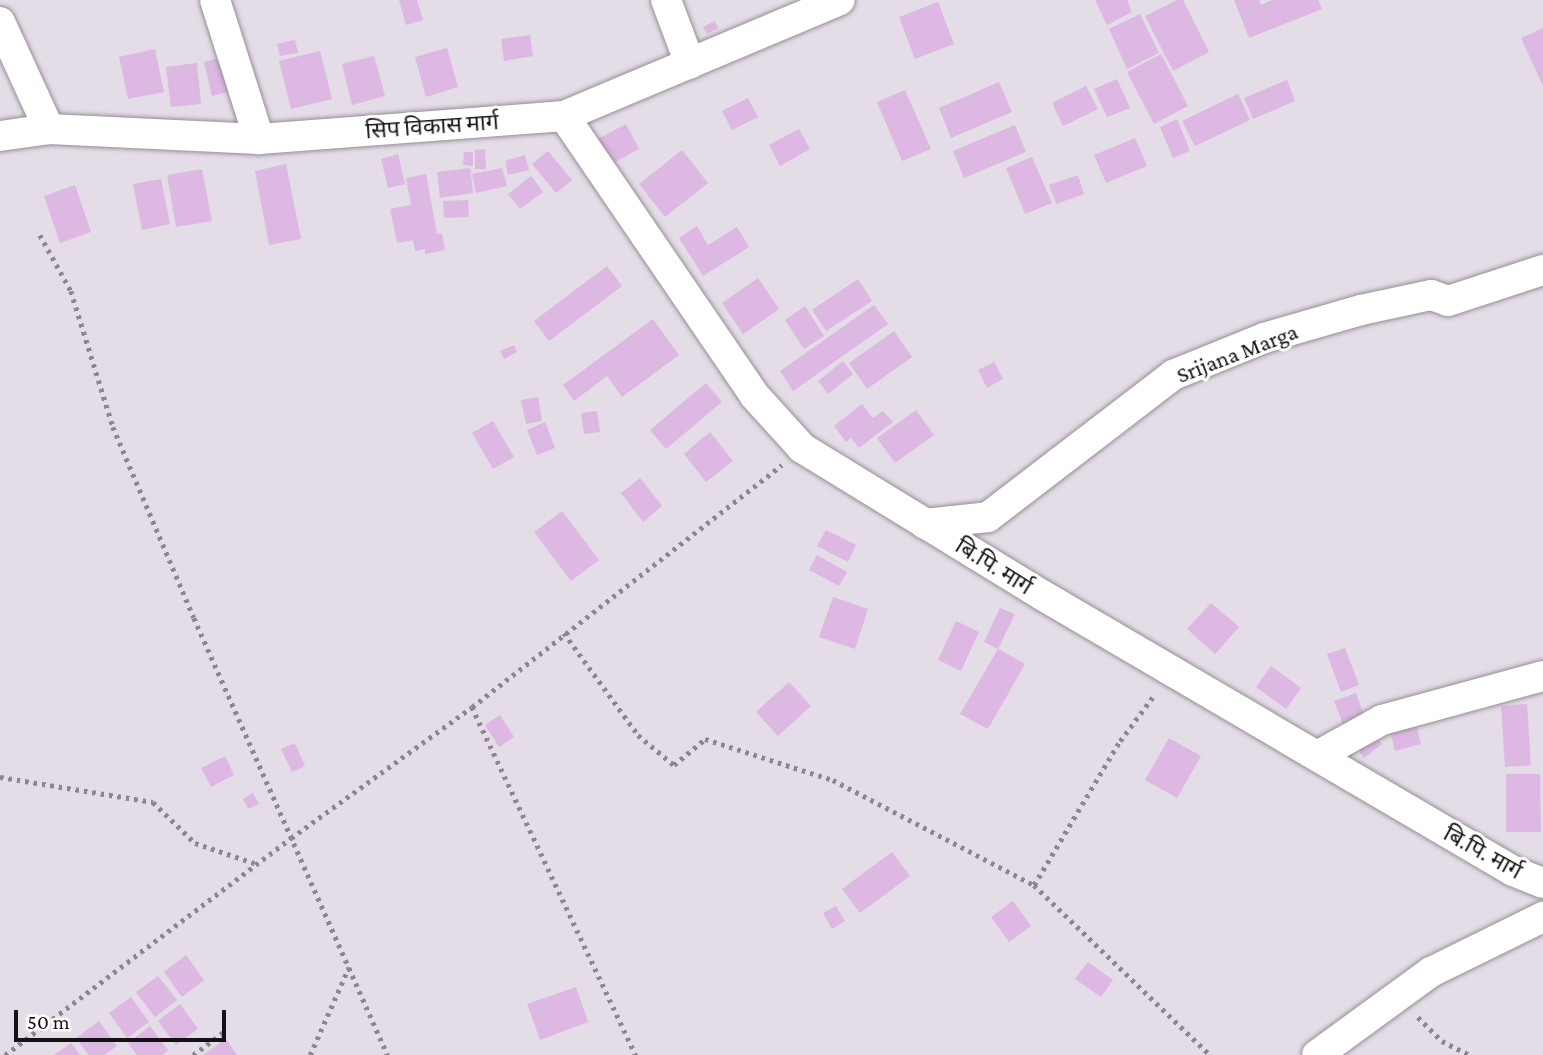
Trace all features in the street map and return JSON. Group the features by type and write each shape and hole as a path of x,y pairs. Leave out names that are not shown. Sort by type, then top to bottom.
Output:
{"street":[{"path":"215,0 259,139"},
{"path":"666,0 690,64"},
{"name":"सिप विकास मार्ग","path":"0,136 49,130 259,139 564,116 840,0"},
{"path":"0,22 49,130"},
{"name":"बि.पि. मार्ग","path":"564,116 754,395 802,448 1171,671 1513,871 1543,883"},
{"name":"Srijana Marga","path":"925,524 988,517 1173,375 1264,338 1361,310 1431,295 1448,301 1543,270"},
{"path":"1317,756 1382,720 1543,676"},
{"path":"1317,1055 1431,972 1543,917"}],"path":[{"path":"40,235 71,291 113,427 388,1055"},
{"path":"5,1055 291,838 472,707 802,448"},
{"path":"564,634 638,735 674,765 705,739 833,780 1034,885 1210,1055"},
{"path":"1034,885 1119,741 1171,671"},
{"path":"472,707 636,1055"},
{"path":"0,777 153,803 195,844 257,864"},
{"path":"310,1055 349,967"},
{"path":"1398,996 1442,1041 1469,1055"},
{"path":"193,1055 225,1031"}],"building":[{"path":"399,0 417,0 423,20 406,25"},
{"path":"1095,0 1127,0 1132,12 1107,25"},
{"path":"1177,0 1183,0 1209,52 1173,71 1145,16"},
{"path":"1234,0 1259,0 1261,5 1272,0 1318,0 1322,9 1249,38"},
{"path":"938,2 954,44 915,59 899,17"},
{"path":"1140,14 1159,53 1127,69 1109,29"},
{"path":"715,21 718,28 707,34 703,27"},
{"path":"1543,28 1543,86 1521,38"},
{"path":"530,35 533,56 504,61 501,39"},
{"path":"295,40 298,53 280,56 277,44"},
{"path":"447,48 458,87 426,97 415,57"},
{"path":"155,49 164,92 128,99 119,57"},
{"path":"320,51 332,99 291,109 279,61"},
{"path":"1161,54 1188,106 1154,124 1127,72"},
{"path":"231,55 240,89 212,96 204,62"},
{"path":"374,56 385,96 352,105 342,64"},
{"path":"197,63 201,104 171,107 166,67"},
{"path":"1117,79 1130,108 1107,117 1094,89"},
{"path":"1287,80 1295,101 1253,119 1244,98"},
{"path":"999,82 1012,112 951,138 939,108"},
{"path":"1086,86 1098,109 1063,126 1052,103"},
{"path":"905,90 931,149 902,161 877,102"},
{"path":"1238,94 1250,120 1195,146 1182,121"},
{"path":"748,98 758,117 732,130 722,111"},
{"path":"1177,119 1190,151 1173,158 1160,127"},
{"path":"626,124 639,149 606,167 592,142"},
{"path":"1015,125 1026,152 964,178 953,151"},
{"path":"799,129 810,149 780,166 769,145"},
{"path":"1135,138 1147,166 1106,183 1094,155"},
{"path":"485,149 486,169 475,169 475,150"},
{"path":"682,150 708,183 665,217 639,184"},
{"path":"548,151 572,180 556,193 532,164"},
{"path":"464,152 473,152 473,166 463,165"},
{"path":"398,154 405,184 388,188 381,159"},
{"path":"525,155 529,170 508,175 505,161"},
{"path":"1032,157 1052,203 1025,214 1006,168"},
{"path":"286,164 301,239 269,245 255,171"},
{"path":"470,168 473,193 440,198 437,172"},
{"path":"502,168 507,186 476,193 472,174"},
{"path":"202,169 212,221 176,227 167,175"},
{"path":"426,174 437,234 442,233 445,250 425,254 425,249 415,251 413,240 397,243 390,209 411,205 406,178"},
{"path":"1078,175 1084,194 1056,204 1049,185"},
{"path":"531,176 543,192 520,209 508,194"},
{"path":"161,179 170,224 142,230 133,184"},
{"path":"75,185 91,232 60,243 44,196"},
{"path":"468,200 469,217 444,218 443,201"},
{"path":"697,226 708,245 737,227 749,247 703,276 679,238"},
{"path":"607,266 622,286 549,341 534,321"},
{"path":"758,278 779,309 743,334 722,303"},
{"path":"858,279 872,301 826,331 812,310"},
{"path":"874,305 888,324 793,391 780,371"},
{"path":"805,306 824,336 804,349 785,320"},
{"path":"653,319 679,355 622,397 607,376 574,401 563,385"},
{"path":"894,331 912,357 867,389 849,363"},
{"path":"514,345 517,352 504,359 500,351"},
{"path":"843,361 853,374 828,394 818,381"},
{"path":"994,362 1003,379 987,388 978,370"},
{"path":"706,383 722,402 666,449 650,430"},
{"path":"538,397 542,421 526,424 521,400"},
{"path":"862,404 873,418 883,411 893,422 859,448 851,438 846,442 834,426"},
{"path":"916,410 934,435 895,463 877,438"},
{"path":"597,411 600,432 584,434 581,413"},
{"path":"493,421 514,457 493,469 472,433"},
{"path":"545,422 555,448 537,455 527,430"},
{"path":"710,432 733,461 706,482 684,454"},
{"path":"640,478 662,506 643,522 621,493"},
{"path":"562,511 599,560 571,581 534,532"},
{"path":"826,530 856,545 848,562 817,546"},
{"path":"817,555 847,572 839,586 809,570"},
{"path":"833,597 868,609 855,649 819,637"},
{"path":"1211,603 1239,627 1215,654 1187,629"},
{"path":"1000,608 1015,614 998,649 984,642"},
{"path":"956,621 979,632 961,671 938,660"},
{"path":"1345,648 1359,685 1341,692 1327,654"},
{"path":"998,649 1025,664 988,729 960,714"},
{"path":"1271,666 1301,688 1286,709 1256,687"},
{"path":"789,682 811,706 778,736 756,712"},
{"path":"1356,693 1365,718 1344,727 1334,701"},
{"path":"1527,704 1531,765 1505,767 1501,706"},
{"path":"500,715 514,737 499,747 485,725"},
{"path":"1416,725 1421,744 1395,751 1390,731"},
{"path":"1374,735 1382,744 1364,758 1357,748"},
{"path":"1169,738 1201,756 1177,798 1145,780"},
{"path":"295,743 305,766 292,772 281,749"},
{"path":"225,756 234,775 211,787 201,768"},
{"path":"1506,774 1540,774 1541,832 1506,832"},
{"path":"253,793 259,804 248,809 243,799"},
{"path":"892,852 910,876 860,913 842,889"},
{"path":"1013,901 1031,926 1009,942 991,917"},
{"path":"836,906 845,921 832,929 823,913"},
{"path":"186,955 204,980 182,997 164,972"},
{"path":"1088,962 1113,980 1101,997 1075,979"},
{"path":"158,976 177,1000 155,1017 136,992"},
{"path":"576,987 588,1022 540,1040 527,1004"},
{"path":"131,997 149,1022 127,1038 109,1013"},
{"path":"180,1004 198,1029 176,1045 158,1021"},
{"path":"99,1021 117,1046 104,1055 89,1055 76,1038"},
{"path":"150,1026 168,1050 162,1055 137,1055 128,1043"},
{"path":"226,1039 237,1055 203,1055"},
{"path":"71,1043 80,1055 54,1055"}]}
